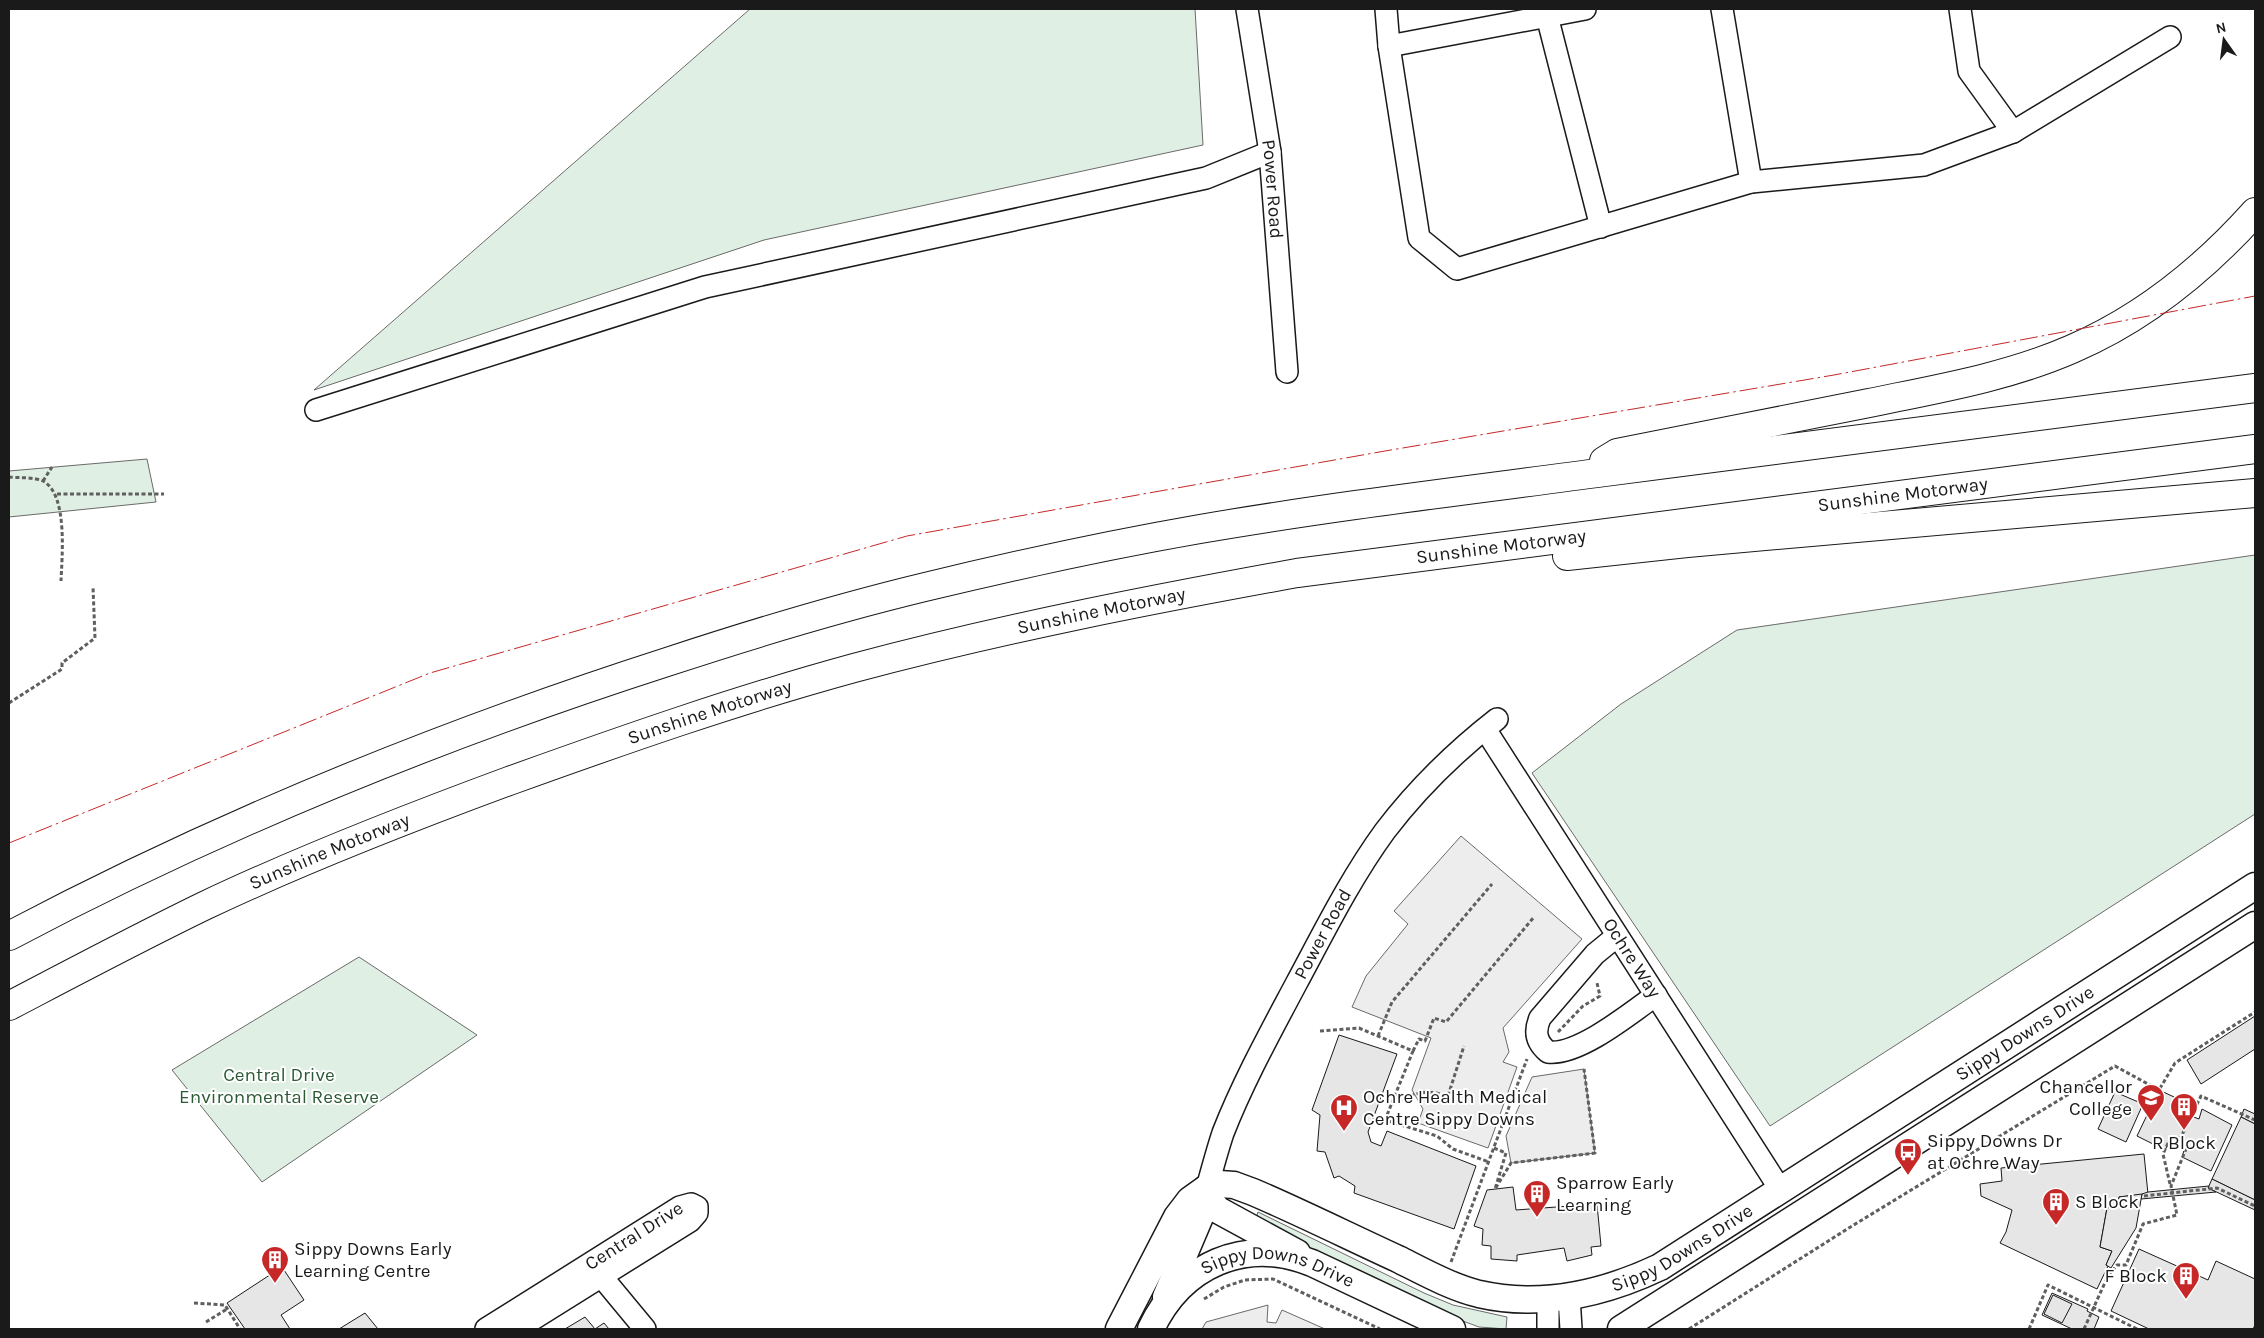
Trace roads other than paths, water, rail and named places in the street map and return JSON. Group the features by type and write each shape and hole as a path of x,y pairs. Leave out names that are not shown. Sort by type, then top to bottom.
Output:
{"highway":[{"path":"1579,476 1617,453 1944,388 2004,373 2064,352 2137,315 2173,290 2205,264 2255,212"},
{"path":"9,936 160,860 285,804 439,741 565,695 834,610 1056,557 1197,529 1353,505 2255,388"},
{"name":"Sunshine Motorway","path":"9,1006 206,905 329,851 452,802 550,766 742,701 854,668 1061,617 1287,575 2255,449"},
{"path":"1392,560 1416,572 1687,543 2255,493"}],"main road":[{"name":"Sippy Downs Drive","path":"1207,1188 1226,1184 1244,1188 1464,1290 1493,1296 1559,1298 1614,1286 1660,1267 2255,886"},
{"name":"Sippy Downs Drive","path":"1621,1329 2255,925"},
{"path":"1207,1188 1209,1200 1218,1210 1275,1240 1312,1263"},
{"path":"1155,1321 1202,1212 1207,1188"},
{"path":"1119,1329 1180,1213 1193,1197 1207,1188"},
{"name":"Sippy Downs Drive","path":"1155,1321 1173,1293 1192,1276 1224,1259 1262,1253 1290,1256 1312,1263 1452,1329"}],"street":[{"name":"Power Road","path":"1247,9 1270,152 1287,372"},
{"path":"1386,9 1389,46 1419,238 1457,269 1751,182 1924,165 2013,132 2170,37"},
{"path":"1389,46 1585,9"},
{"path":"1722,9 1751,182"},
{"path":"1960,9 1969,71 2013,132"},
{"path":"1547,16 1601,227"},
{"path":"316,410 705,287 1206,178 1270,152"},
{"name":"Power Road","path":"1207,1188 1226,1127 1265,1042 1349,887 1386,831 1415,796 1450,759 1491,724"},
{"name":"Ochre Way","path":"1491,724 1617,936 1780,1189"},
{"path":"1617,936 1595,954 1540,1018 1536,1033 1537,1040 1542,1048 1557,1054 1574,1048 1656,994"},
{"path":"596,1269 645,1329"},
{"name":"Central Drive","path":"486,1329 596,1269"},
{"name":"Central Drive","path":"517,1329 596,1269"},
{"path":"1548,1329 1559,1298"},
{"path":"1559,1298 1571,1329"}],"place":[{"name":"Chancellor College","path":"2151,1122"},
{"name":"R Block","path":"2184,1131"},
{"name":"Ochre Health Medical Centre Sippy Downs","path":"1344,1132"},
{"name":"Sippy Downs Dr at Ochre Way","path":"1908,1176"},
{"name":"Sparrow Early Learning","path":"1537,1218"},
{"name":"S Block","path":"2056,1226"},
{"name":"Sippy Downs Early Learning Centre","path":"275,1284"},
{"name":"F Block","path":"2186,1300"}],"park label":[{"name":"Central Drive Environmental Reserve","path":"279,1086"}]}
